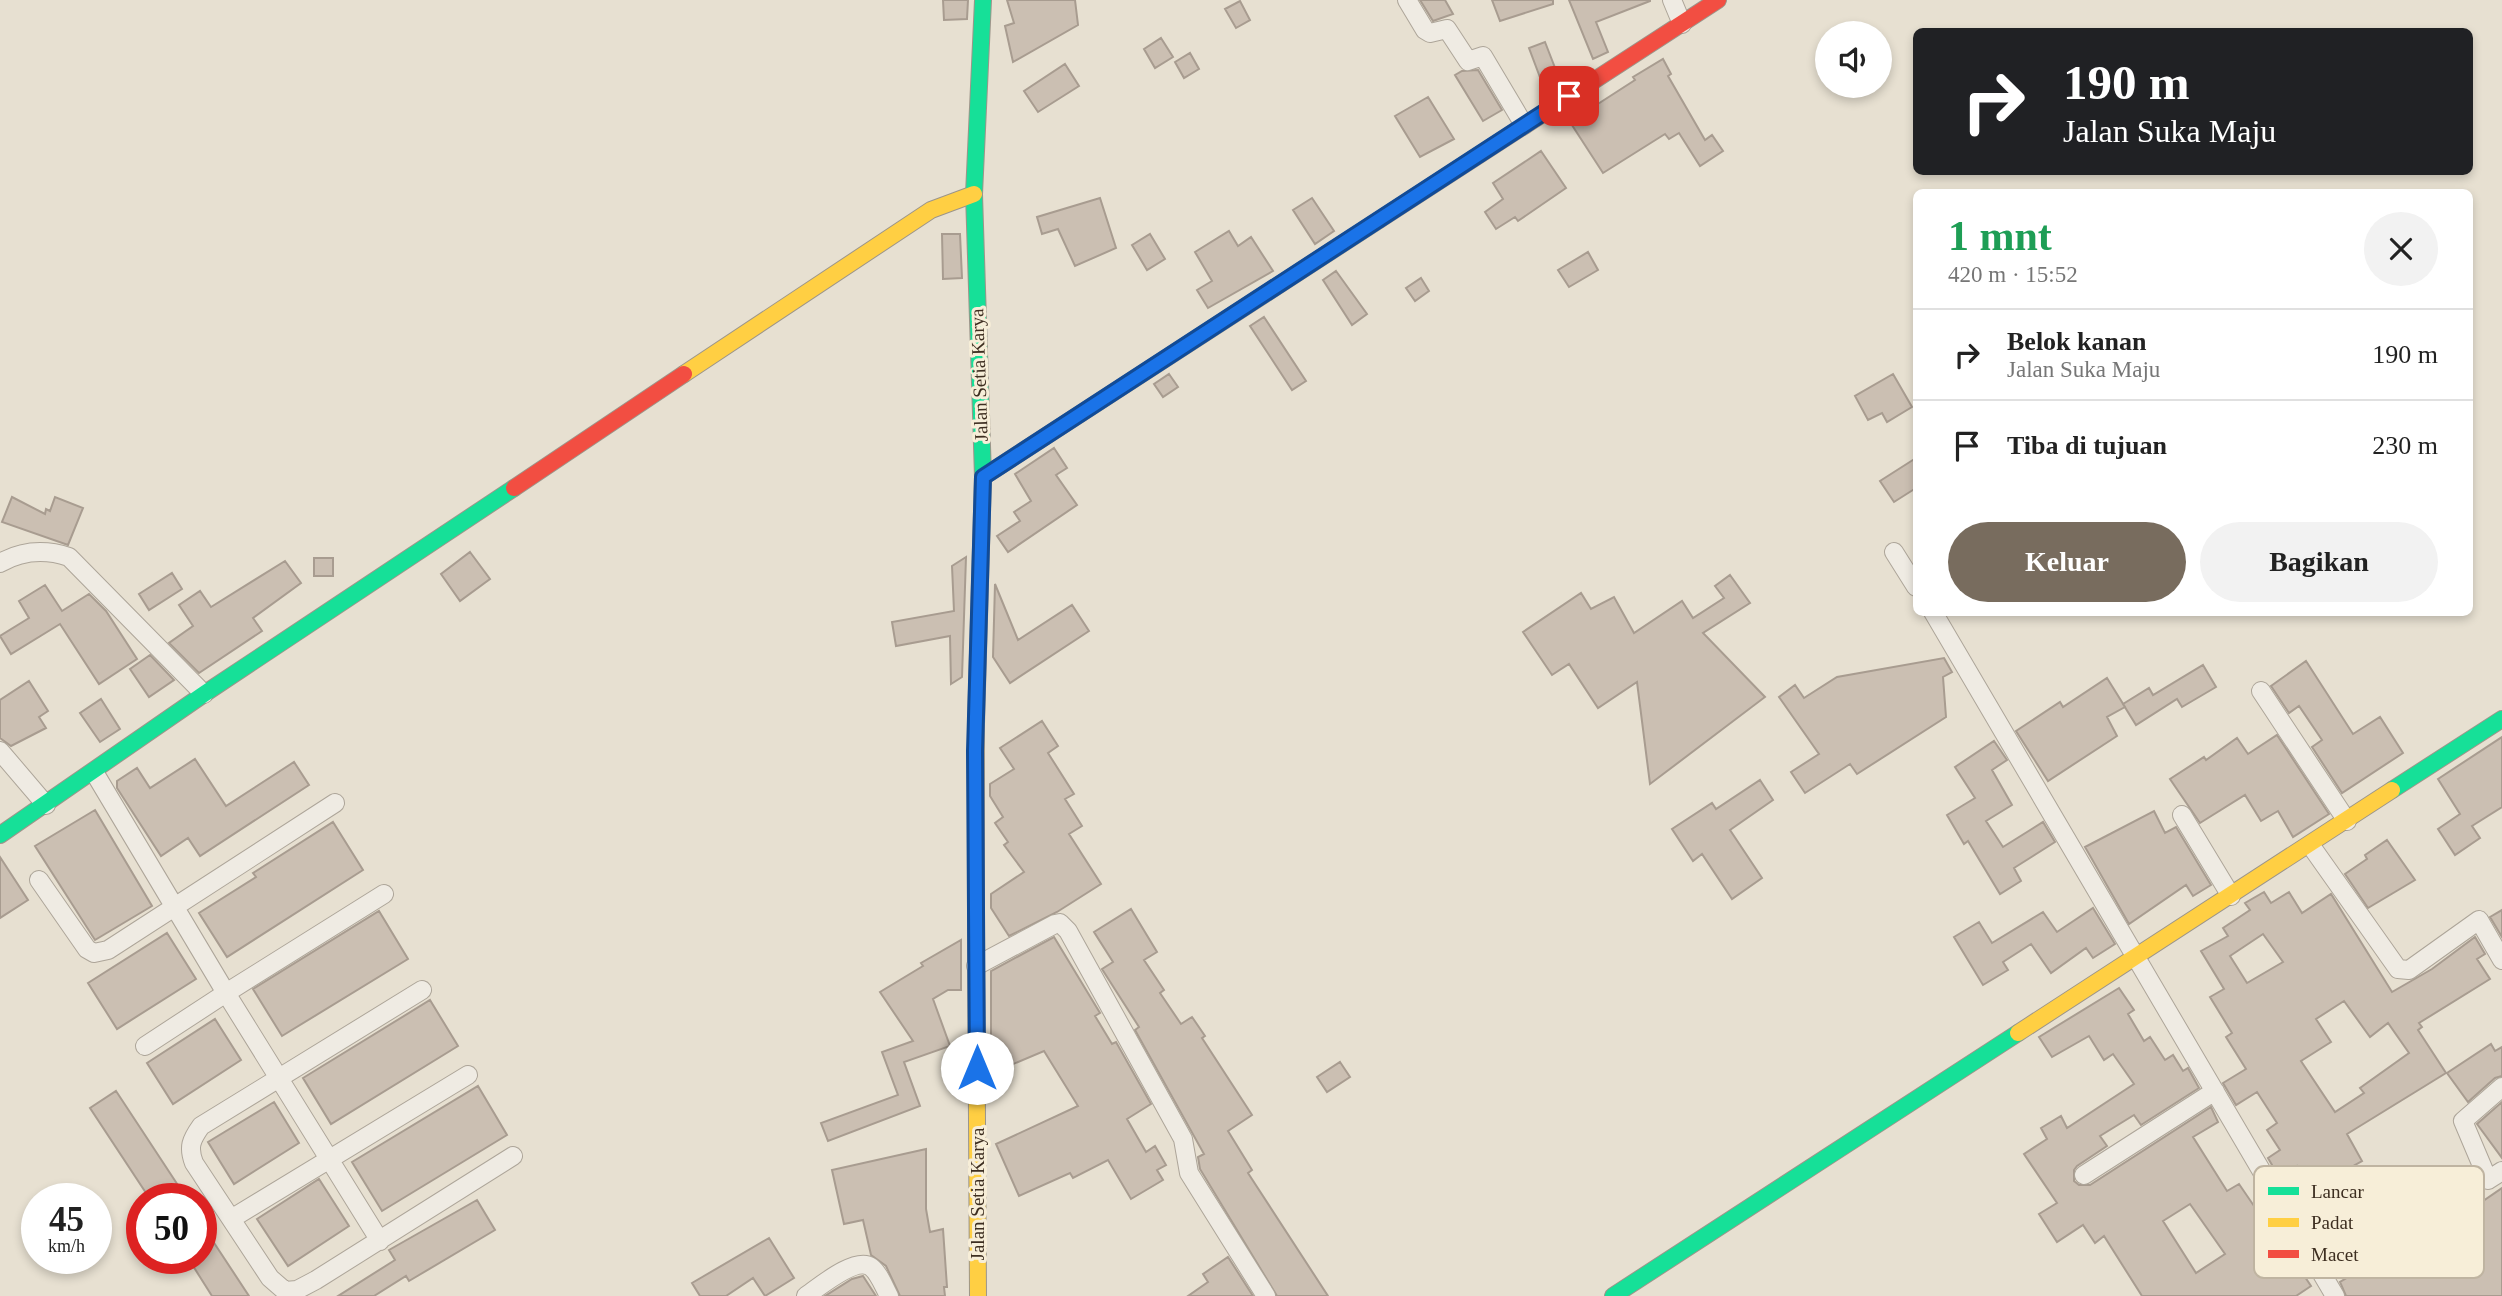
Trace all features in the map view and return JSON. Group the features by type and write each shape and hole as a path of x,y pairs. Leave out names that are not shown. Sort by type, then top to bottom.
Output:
{"street":[{"name":"Jalan Setia Karya","path":"978,1296 975,751 983,477 974,194 983,0"},
{"path":"1407,0 1425,30 1430,33 1447,29 1468,61 1483,57 1524,125"},
{"path":"1672,0 1682,24"},
{"path":"983,477 1718,0"},
{"path":"0,835 204,694 931,210 974,194"},
{"path":"0,563 32,552 49,550 69,557 204,694"},
{"path":"1894,552 1913,582"},
{"path":"1935,616 2134,959 2259,1166"},
{"path":"2261,691 2347,821"},
{"path":"1613,1296 2311,846 2502,719"},
{"path":"0,751 46,805"},
{"path":"94,772 174,908 380,1241"},
{"path":"39,880 76,937 93,953 107,950 335,803"},
{"path":"2182,815 2231,896"},
{"path":"2311,846 2398,969 2409,970 2479,920 2501,956"},
{"path":"145,1046 384,894"},
{"path":"976,966 1055,923 1060,923 1068,931 1183,1139 1189,1173 1195,1185 1266,1296"},
{"path":"422,990 201,1126 191,1140 190,1151 194,1163 270,1278 285,1292 306,1285 380,1241 513,1156"},
{"path":"231,1219 468,1075"},
{"path":"2482,1166 2463,1121 2502,1087"},
{"path":"2084,1175 2215,1091"},
{"path":"2484,1171 2488,1181 2502,1171"},
{"path":"806,1296 852,1266 863,1264 872,1268 889,1296"},
{"path":"2324,1278 2335,1296"}],"building":[{"path":"943,0 968,0 967,19 944,20"},
{"path":"1007,0 1075,0 1078,25 1013,62 1005,26 1014,23"},
{"path":"1420,0 1445,0 1453,14 1433,21"},
{"path":"1492,0 1553,0 1553,4 1500,21"},
{"path":"1569,0 1650,1 1596,22 1608,52 1593,59"},
{"path":"1240,1 1250,20 1236,28 1225,9"},
{"path":"1161,38 1173,57 1155,68 1144,49"},
{"path":"1545,42 1557,73 1541,80 1529,48"},
{"path":"1190,53 1199,69 1184,78 1175,62"},
{"path":"1663,59 1671,74 1668,76 1705,140 1712,135 1723,151 1700,166 1679,133 1669,139 1665,134 1603,173 1570,122"},
{"path":"1065,64 1079,86 1038,112 1024,91"},
{"path":"1478,70 1502,110 1483,121 1455,75 1462,71"},
{"path":"1428,97 1454,139 1420,157 1395,116"},
{"path":"1541,151 1566,188 1518,221 1515,217 1496,229 1485,212 1503,199 1493,183"},
{"path":"1100,198 1116,248 1075,266 1058,229 1042,234 1037,217"},
{"path":"1312,198 1334,231 1315,244 1293,210"},
{"path":"1229,231 1238,246 1251,237 1273,271 1208,308 1197,290 1212,281 1195,252"},
{"path":"942,234 960,234 962,278 943,279"},
{"path":"1150,234 1165,259 1147,270 1132,245"},
{"path":"1588,252 1598,270 1569,287 1558,270"},
{"path":"1336,271 1367,314 1352,325 1323,280"},
{"path":"1421,278 1429,291 1415,301 1406,288"},
{"path":"1264,317 1306,381 1292,390 1250,326"},
{"path":"1169,374 1178,387 1163,397 1154,384"},
{"path":"1893,374 1912,407 1887,422 1882,413 1868,420 1855,396"},
{"path":"1054,448 1067,468 1056,475 1077,505 1008,552 997,536 1020,521 1014,512 1031,501 1015,474"},
{"path":"1913,460 1913,490 1894,502 1880,481"},
{"path":"12,497 45,514 46,509 50,511 55,497 83,508 68,545 2,522"},
{"path":"470,552 490,579 460,601 441,574"},
{"path":"966,557 962,677 951,684 950,636 896,646 892,622 954,611 952,566"},
{"path":"314,558 333,558 333,576 314,576"},
{"path":"285,561 301,583 253,618 262,631 199,673 169,643 193,626 179,605 200,591 211,607"},
{"path":"172,573 182,589 149,610 139,594"},
{"path":"1730,575 1750,603 1703,633 1765,697 1650,784 1637,682 1598,708 1569,664 1552,675 1523,632 1581,593 1591,609 1614,597 1634,633 1682,601 1693,618 1724,598 1715,586"},
{"path":"995,584 1018,640 1072,605 1089,631 1010,683 993,657"},
{"path":"45,585 62,611 89,594 106,611 137,659 99,684 60,624 11,654 0,636 29,618 19,601"},
{"path":"150,655 174,680 149,697 130,669"},
{"path":"1944,658 1952,672 1943,677 1946,717 1857,774 1850,764 1805,793 1791,772 1819,754 1779,697 1795,685 1804,698 1837,677"},
{"path":"2306,661 2353,734 2380,717 2403,753 2342,793 2312,747 2322,740 2299,706 2289,713 2271,686"},
{"path":"2203,665 2216,687 2182,707 2177,699 2136,725 2123,704 2149,688 2153,695"},
{"path":"2107,678 2125,707 2107,717 2117,736 2048,781 2016,731 2060,702 2063,707"},
{"path":"29,681 48,711 39,717 46,728 11,746 0,738 0,700"},
{"path":"101,699 120,729 100,742 80,713"},
{"path":"1042,721 1058,746 1048,753 1074,794 1065,799 1082,826 1069,834 1101,884 1057,912 1009,936 991,908 991,894 1024,872 1004,845 1008,842 995,823 1003,817 990,796 990,784 1014,769 1000,748"},
{"path":"2277,735 2329,814 2293,837 2278,811 2261,821 2245,795 2200,823 2170,779 2204,757 2206,760 2237,738 2248,754"},
{"path":"2502,737 2502,807 2472,826 2480,838 2455,855 2438,829 2460,814 2438,779"},
{"path":"1994,741 2007,760 1992,770 2012,805 1986,821 2003,847 2043,822 2055,842 2014,868 2021,881 2000,894 1968,841 1964,844 1947,815 1975,798 1955,767"},
{"path":"195,759 226,806 294,762 309,785 200,856 188,838 161,856 117,788 117,781 137,768 150,788"},
{"path":"1760,780 1773,800 1730,830 1762,878 1732,899 1702,854 1693,861 1672,829 1712,803 1716,809"},
{"path":"95,810 152,906 95,940 35,846"},
{"path":"2154,811 2165,833 2176,827 2211,885 2193,896 2186,885 2129,924 2085,847"},
{"path":"333,822 363,870 227,957 199,913 256,877 253,873"},
{"path":"2387,840 2415,880 2368,908 2345,874 2367,859 2365,855"},
{"path":"0,857 28,900 0,918"},
{"path":"2264,892 2271,903 2289,892 2302,913 2331,894 2392,992 2432,969 2475,937 2485,954 2477,959 2490,979 2419,1023 2422,1027 2418,1030 2446,1073 2347,1134 2362,1161 2353,1166 2273,1166 2268,1158 2280,1150 2267,1130 2277,1123 2257,1092 2236,1105 2223,1083 2246,1069 2226,1037 2232,1033 2210,997 2224,989 2201,951 2228,936 2223,928 2250,910 2245,903","holes":["2263,934 2283,962 2247,983 2230,956","2344,1001 2370,1037 2388,1023 2409,1053 2360,1088 2364,1093 2335,1112 2301,1061 2331,1042 2316,1019"]},
{"path":"2093,908 2115,944 2093,958 2086,948 2051,973 2031,944 2003,962 2008,970 1983,985 1954,937 1979,922 1992,943 2043,912 2057,932"},
{"path":"1131,909 1157,952 1144,960 1164,990 1160,993 1181,1024 1192,1017 1205,1036 1202,1038 1252,1115 1228,1131 1252,1170 1248,1173 1328,1296 1277,1296 1200,1169 1198,1157 1204,1154 1135,1030 1139,1027 1102,969 1113,962 1094,932"},
{"path":"2502,910 2502,937 2490,917"},
{"path":"379,911 408,959 282,1036 253,989"},
{"path":"167,933 196,979 117,1029 88,983"},
{"path":"1054,937 1100,1013 1095,1016 1112,1044 1116,1042 1151,1104 1127,1119 1146,1152 1155,1146 1166,1165 1157,1170 1163,1180 1131,1199 1108,1160 1073,1178 1070,1173 1019,1196 996,1144 1078,1106 1044,1051 999,1070 991,1042 991,971"},
{"path":"961,940 961,990 948,990 933,999 950,1046 904,1062 920,1106 828,1141 821,1123 898,1095 882,1052 913,1041 880,992 923,966 921,963"},
{"path":"2119,988 2134,1010 2128,1014 2144,1041 2150,1037 2165,1060 2173,1055 2183,1071 2188,1068 2199,1088 2141,1125 2134,1115 2100,1136 2107,1146 2077,1166 2074,1170 2074,1181 2079,1185 2090,1185 2211,1107 2218,1122 2193,1137 2227,1191 2239,1184 2254,1206 2254,1278 2306,1278 2311,1286 2296,1296 2142,1296 2104,1236 2095,1243 2083,1225 2057,1242 2039,1214 2057,1203 2024,1154 2047,1139 2041,1128 2061,1116 2067,1128 2134,1084 2113,1054 2104,1060 2089,1036 2052,1057 2039,1037","holes":["2190,1204 2225,1254 2196,1273 2163,1221"]},
{"path":"430,1000 458,1046 331,1124 303,1078"},
{"path":"215,1019 241,1060 173,1104 147,1063"},
{"path":"2491,1044 2495,1051 2502,1047 2502,1076 2495,1078 2468,1102 2447,1073"},
{"path":"1340,1062 1350,1077 1327,1092 1317,1077"},
{"path":"478,1086 507,1135 382,1211 352,1162"},
{"path":"116,1091 176,1183 139,1183 90,1108"},
{"path":"274,1102 299,1143 234,1184 208,1142"},
{"path":"2502,1102 2502,1158 2477,1124"},
{"path":"926,1149 926,1209 930,1232 943,1229 947,1287 944,1287 945,1296 900,1296 886,1266 871,1255 863,1220 844,1224 832,1170"},
{"path":"319,1179 349,1226 288,1266 257,1219"},
{"path":"2502,1188 2502,1296 2346,1296 2340,1282 2347,1278 2484,1278 2484,1200"},
{"path":"477,1200 495,1230 409,1281 406,1276 374,1296 338,1296 395,1260 389,1250"},
{"path":"769,1238 794,1278 765,1296 753,1278 726,1296 700,1296 692,1283"},
{"path":"217,1247 249,1296 212,1296 198,1274 217,1274"},
{"path":"1228,1257 1253,1296 1188,1296 1208,1282 1203,1274"},
{"path":"863,1276 876,1296 825,1296 852,1279"}],"traffic: fast":[{"path":"976,724 983,477 974,194 983,0"},
{"path":"983,477 1379,220"},
{"path":"0,835 204,694 514,488"},
{"path":"2392,790 2502,719"},
{"path":"1613,1296 2018,1033"}],"traffic: slow":[{"path":"684,374 931,210 974,194"},
{"path":"2018,1033 2392,790"},
{"path":"976,948 978,1296"}],"traffic: jam":[{"path":"1379,220 1718,0"},
{"path":"514,488 684,374"},
{"path":"976,724 976,948"}],"route":[{"path":"977,1068 975,751 983,477 1569,96"}]}
